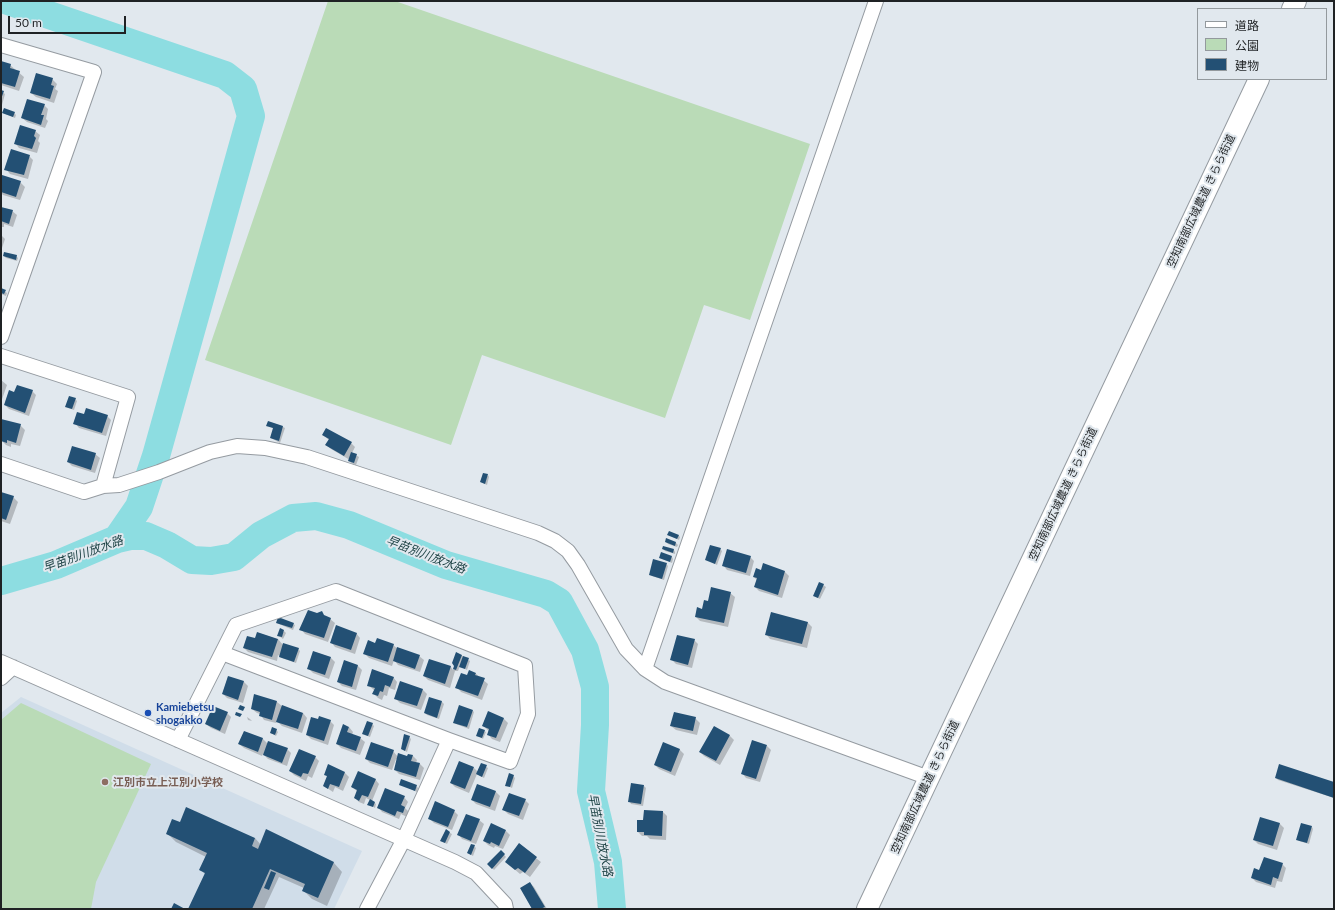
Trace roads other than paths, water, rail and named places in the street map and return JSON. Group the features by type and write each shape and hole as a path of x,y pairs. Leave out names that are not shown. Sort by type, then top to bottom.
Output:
{"street":[{"path":"645,669 876,1"},
{"path":"1,45 94,72 1,337"},
{"name":"空知南部広域農道 きらら街道","path":"868,909 1259,80"},
{"path":"1,356 128,396 103,486"},
{"path":"1,464 84,492 103,486 119,485 159,472 216,450 237,446 265,448 307,457 538,533 554,541 568,551 578,565 626,648 645,669 666,682 929,778"},
{"path":"178,740 236,625 336,591 525,666 528,714 510,762 222,653"},
{"path":"1,678 7,664 455,862 476,873 505,904 506,909"},
{"path":"367,909 404,840 449,740"}],"waterway":[{"path":"8,1 225,75 243,89 251,116 156,456 139,507 117,539"},
{"name":"早苗別川放水路","path":"1,581 56,565 117,539 130,536 146,536 167,545 192,560 211,561 234,557 261,535 293,518 316,516 349,525 446,565 546,594 559,602 585,650 595,687 595,725 591,791 608,862 612,909"}],"place":[{"name":"Kamiebetsu shogakko","path":"148,713"},
{"name":"江別市立上江別小学校","path":"105,782"}]}
